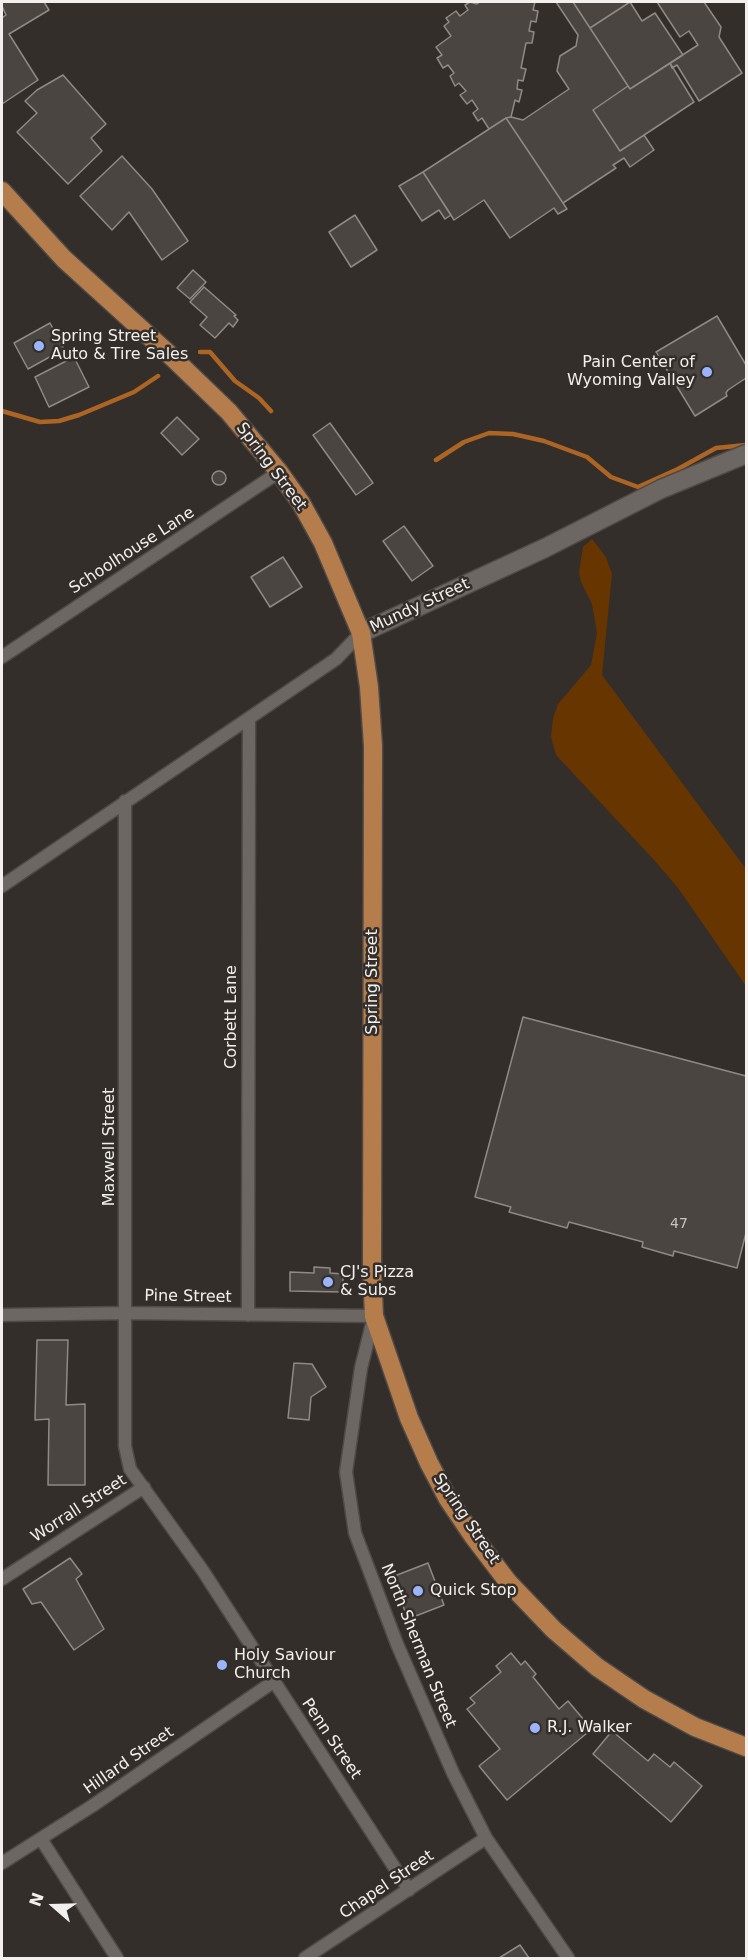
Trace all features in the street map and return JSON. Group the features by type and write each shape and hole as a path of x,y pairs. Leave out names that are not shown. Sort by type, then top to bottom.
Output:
{"main road":[{"name":"Spring Street","path":"2,191 64,259 229,412 279,472 301,503 322,543 361,633 369,687 373,746 372,1270 374,1316 409,1418 429,1463 448,1499 508,1582 554,1630 606,1673 644,1699 695,1726 747,1747"},
{"name":"Mundy Street","path":"361,633 545,548 661,489 747,454"}],"street":[{"name":"Schoolhouse Lane","path":"2,657 279,472"},
{"name":"Mundy Street","path":"2,886 336,659 361,633"},
{"name":"Corbett Lane","path":"248,1315 249,719"},
{"name":"Maxwell Street","path":"125,801 127,1313 125,1446 130,1469 144,1487"},
{"name":"Pine Street","path":"2,1315 127,1313 374,1316"},
{"name":"North Sherman Street","path":"374,1316 361,1368 346,1472 355,1533 397,1644 453,1773 486,1838 568,1959"},
{"name":"Worrall Street","path":"2,1579 144,1487"},
{"name":"Penn Street","path":"144,1487 202,1571 409,1890"},
{"name":"Hillard Street","path":"2,1863 92,1806 273,1682"},
{"name":"Chapel Street","path":"306,1959 486,1838"},
{"path":"41,1839 117,1959"}],"shaded area":[{"path":"592,539 606,557 612,574 602,675 746,869 746,986 678,888 556,755 551,737 553,718 558,704 591,665 597,633 592,604 581,582 579,572 583,547"}],"building":[{"path":"2,2 44,2 49,10 9,34 38,80 2,104 2,18 6,15"},
{"path":"470,2 477,4 480,2 535,2 533,10 538,11 536,22 531,21 529,31 534,32 532,43 526,43 521,68 526,69 523,81 518,80 517,89 522,90 519,102 515,100 511,117 489,129 482,118 478,121 473,113 478,109 472,100 467,104 460,95 466,91 459,83 455,86 450,76 454,73 448,65 443,68 437,58 442,55 436,47 451,36 444,26 449,22 446,18 456,11 460,16 468,10 465,5"},
{"path":"556,2 573,2 628,86 593,110 620,151 644,135 654,150 630,167 624,158 613,165 616,168 563,203 506,118 523,120 569,89 557,71 560,56 576,46 578,35"},
{"path":"573,2 630,2 590,28"},
{"path":"630,2 642,21 655,13 683,55 630,89 590,28"},
{"path":"657,2 704,2 721,27 719,37 742,73 699,101 677,65 672,68 670,63 698,45 689,31 680,37"},
{"path":"670,63 694,102 620,151 593,110 628,86 630,89"},
{"path":"63,75 106,124 91,138 102,151 68,184 17,132 37,113 25,101 37,90"},
{"path":"506,118 567,209 558,214 554,208 510,238 484,200 454,220 423,172"},
{"path":"122,156 152,189 188,241 162,260 129,212 112,230 80,196"},
{"path":"423,172 451,215 445,219 439,210 422,221 399,186"},
{"path":"355,215 377,250 351,267 329,232"},
{"path":"193,270 206,282 190,299 177,288"},
{"path":"204,287 236,315 234,316 238,320 233,327 229,323 215,338 200,325 207,317 190,302"},
{"name":"Pain Center of Wyoming Valley","path":"717,316 746,365 746,378 728,390 727,396 695,416 656,352"},
{"name":"Spring Street Auto & Tire Sales","path":"50,323 64,349 28,369 14,343"},
{"path":"74,357 89,387 49,407 35,377"},
{"path":"177,417 199,439 182,455 161,433"},
{"path":"330,423 373,483 356,495 313,435"},
{"path":"219,471 224,473 226,478 224,483 219,485 214,483 212,478 214,473"},
{"path":"404,526 433,566 412,581 383,541"},
{"path":"283,557 302,587 270,607 251,577"},
{"path":"523,1017 746,1076 746,1233 737,1268 674,1251 673,1256 642,1247 643,1242 569,1222 567,1228 509,1212 511,1207 475,1197"},
{"path":"314,1267 330,1268 330,1273 343,1274 343,1292 290,1291 290,1272 314,1273"},
{"path":"37,1340 68,1340 66,1405 85,1404 85,1485 48,1485 49,1419 35,1420"},
{"path":"294,1363 312,1364 326,1387 311,1397 309,1420 288,1418"},
{"path":"70,1558 82,1574 76,1579 104,1629 74,1650 41,1602 32,1604 23,1589"},
{"name":"Quick Stop","path":"428,1563 444,1605 408,1619 392,1577"},
{"name":"R.J. Walker","path":"511,1653 521,1665 525,1661 536,1674 533,1677 559,1709 568,1701 589,1726 585,1730 587,1733 507,1800 479,1766 500,1749 467,1709 475,1703 470,1698 501,1672 496,1666"},
{"path":"612,1731 648,1761 654,1754 670,1767 674,1762 702,1786 671,1822 593,1754"},
{"path":"520,1945 529,1958 499,1958"}],"waterway":[{"path":"200,352 210,352 235,381 259,398 271,411"},
{"path":"2,411 40,422 59,421 134,392 158,376"},
{"path":"436,460 464,442 489,433 513,434 544,441 587,457 611,477 638,487 716,448 746,445"}],"place":[{"name":"Spring Street Auto & Tire Sales","path":"39,346"},
{"name":"Pain Center of Wyoming Valley","path":"707,372"},
{"name":"CJ's Pizza & Subs","path":"328,1282"},
{"name":"Quick Stop","path":"418,1591"},
{"name":"Holy Saviour Church","path":"222,1665"},
{"name":"R.J. Walker","path":"535,1728"}]}
